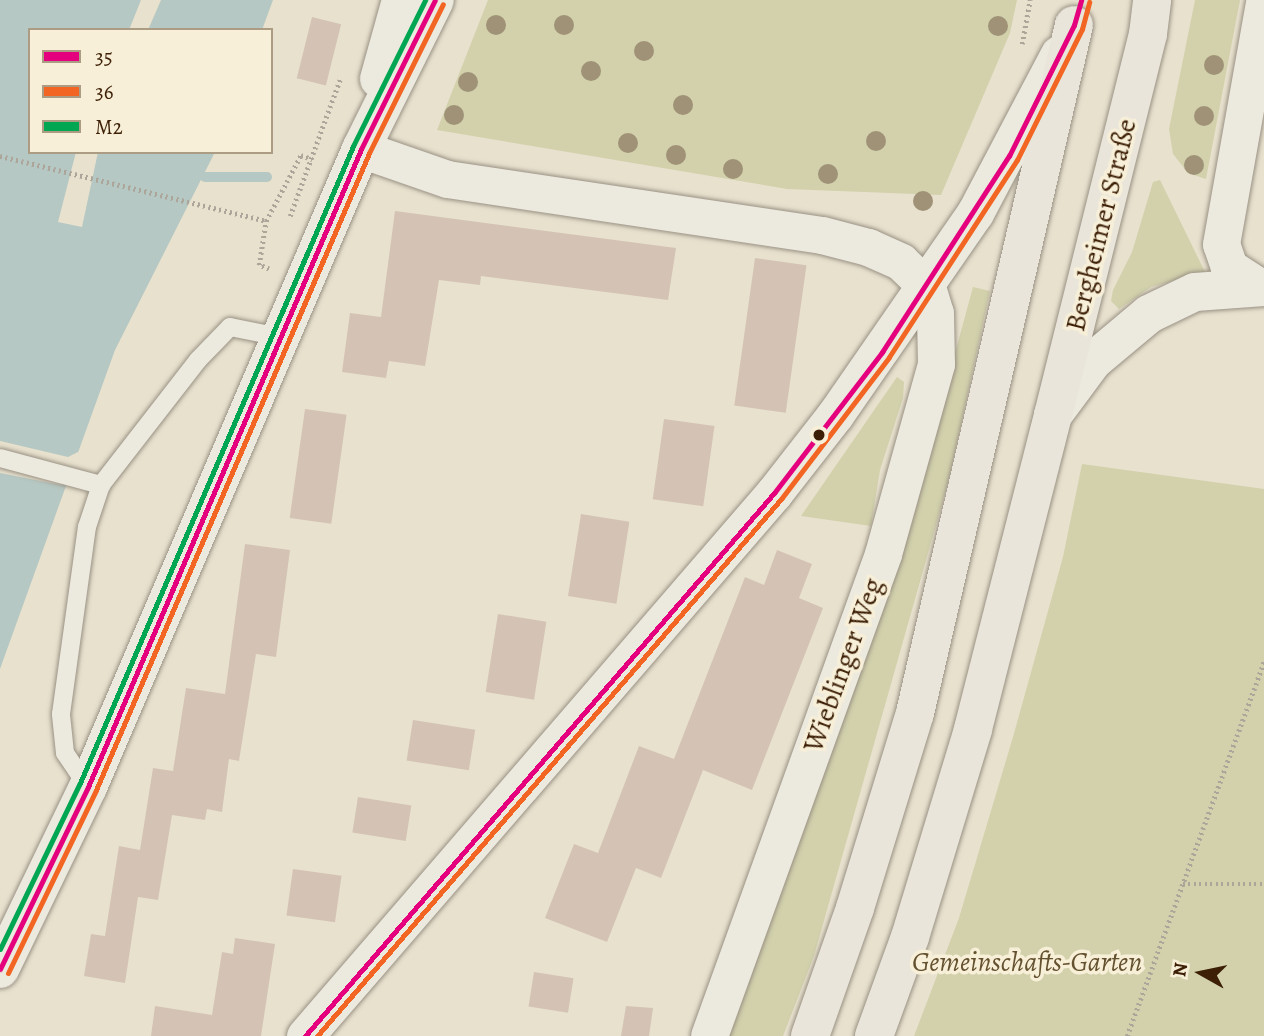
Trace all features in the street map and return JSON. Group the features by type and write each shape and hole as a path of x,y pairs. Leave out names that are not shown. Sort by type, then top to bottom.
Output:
{"main road":[{"path":"810,1036 855,908 915,713 1076,10"},
{"name":"Bergheimer Straße","path":"874,1036 910,937 972,729 1053,415 1150,17"}],"street":[{"path":"361,149 401,0"},
{"path":"0,970 88,788 361,149 435,0"},
{"path":"1261,287 1229,267 1221,244 1264,3"},
{"path":"305,1036 774,493 927,287 1009,156 1076,10"},
{"path":"361,149 447,179 822,235 868,247 901,262 927,287"},
{"name":"Wieblinger Weg","path":"709,1036 883,554 936,364 935,313 927,287"},
{"path":"1053,415 1093,361 1149,314 1195,292 1261,287"}],"lane":[{"path":"88,788 65,753 61,715 87,527 101,485 198,360 230,327 280,337"},
{"path":"0,458 101,485"}],"path":[{"path":"269,269 259,265 266,221 301,155 312,159"},
{"path":"0,156 266,221"},
{"path":"1126,1036 1264,661"},
{"path":"1184,884 1264,884"}],"green space":[{"path":"488,0 1017,0 1010,33 941,195 787,189 437,130"},
{"path":"1195,0 1240,0 1206,179 1188,173 1173,154 1169,129"},
{"path":"1160,180 1205,272 1151,287 1119,309 1111,301 1113,290 1132,252 1153,182"},
{"path":"973,287 990,291 949,479 814,956 783,1036 724,1036 847,707 909,522"},
{"path":"897,377 904,382 903,398 880,470 871,526 801,516"},
{"name":"Gemeinschafts-Garten","path":"1082,464 1264,489 1264,1036 914,1036 959,918 1013,737 1063,557"}],"shaded area":[{"path":"0,0 141,0 130,28 28,28 28,154 75,154 58,222 82,227 98,154 214,154 115,350 0,669"},
{"path":"161,0 273,0 263,28 149,28"}],"pier":[{"path":"0,441 68,457 82,450 75,472 61,485 0,473"}],"building":[{"path":"312,17 341,24 326,85 297,78"},
{"path":"395,211 676,248 668,300 481,276 480,285 439,280 425,366 389,361 386,378 342,372 350,313 381,317"},
{"path":"755,258 806,265 786,413 734,406"},
{"path":"305,409 347,415 331,524 290,518"},
{"path":"664,419 715,426 703,506 653,499"},
{"path":"581,514 629,522 616,604 568,596"},
{"path":"245,544 290,550 276,657 256,654 239,761 229,759 222,812 207,809 205,820 172,815 158,900 138,897 125,983 84,976 91,934 105,936 119,846 140,850 153,768 173,771 186,688 225,694"},
{"path":"777,550 812,564 799,598 823,608 752,790 703,770 661,878 636,868 607,942 545,918 574,844 598,853 639,746 674,759 745,577 764,585"},
{"path":"498,614 546,622 534,700 486,692"},
{"path":"413,720 475,730 469,770 407,760"},
{"path":"358,797 411,805 406,841 352,833"},
{"path":"293,869 342,876 335,922 286,916"},
{"path":"235,938 275,944 261,1036 151,1036 155,1006 212,1015 222,952 233,954"},
{"path":"534,972 574,978 568,1013 529,1007"},
{"path":"626,1006 653,1008 649,1036 621,1036"}],"waterway":[{"path":"205,177 267,177"}],"transit line":[{"name":"M2","path":"0,949 80,783 353,146 425,0"},
{"name":"35","path":"0,969 88,787 361,149 435,0"},
{"name":"35","path":"305,1036 774,493 882,352 1009,156 1074,25 1081,0"},
{"name":"36","path":"317,1036 781,499 889,357 1017,160 1082,29 1089,2"},
{"name":"36","path":"8,973 96,790 369,153 443,4"}]}
